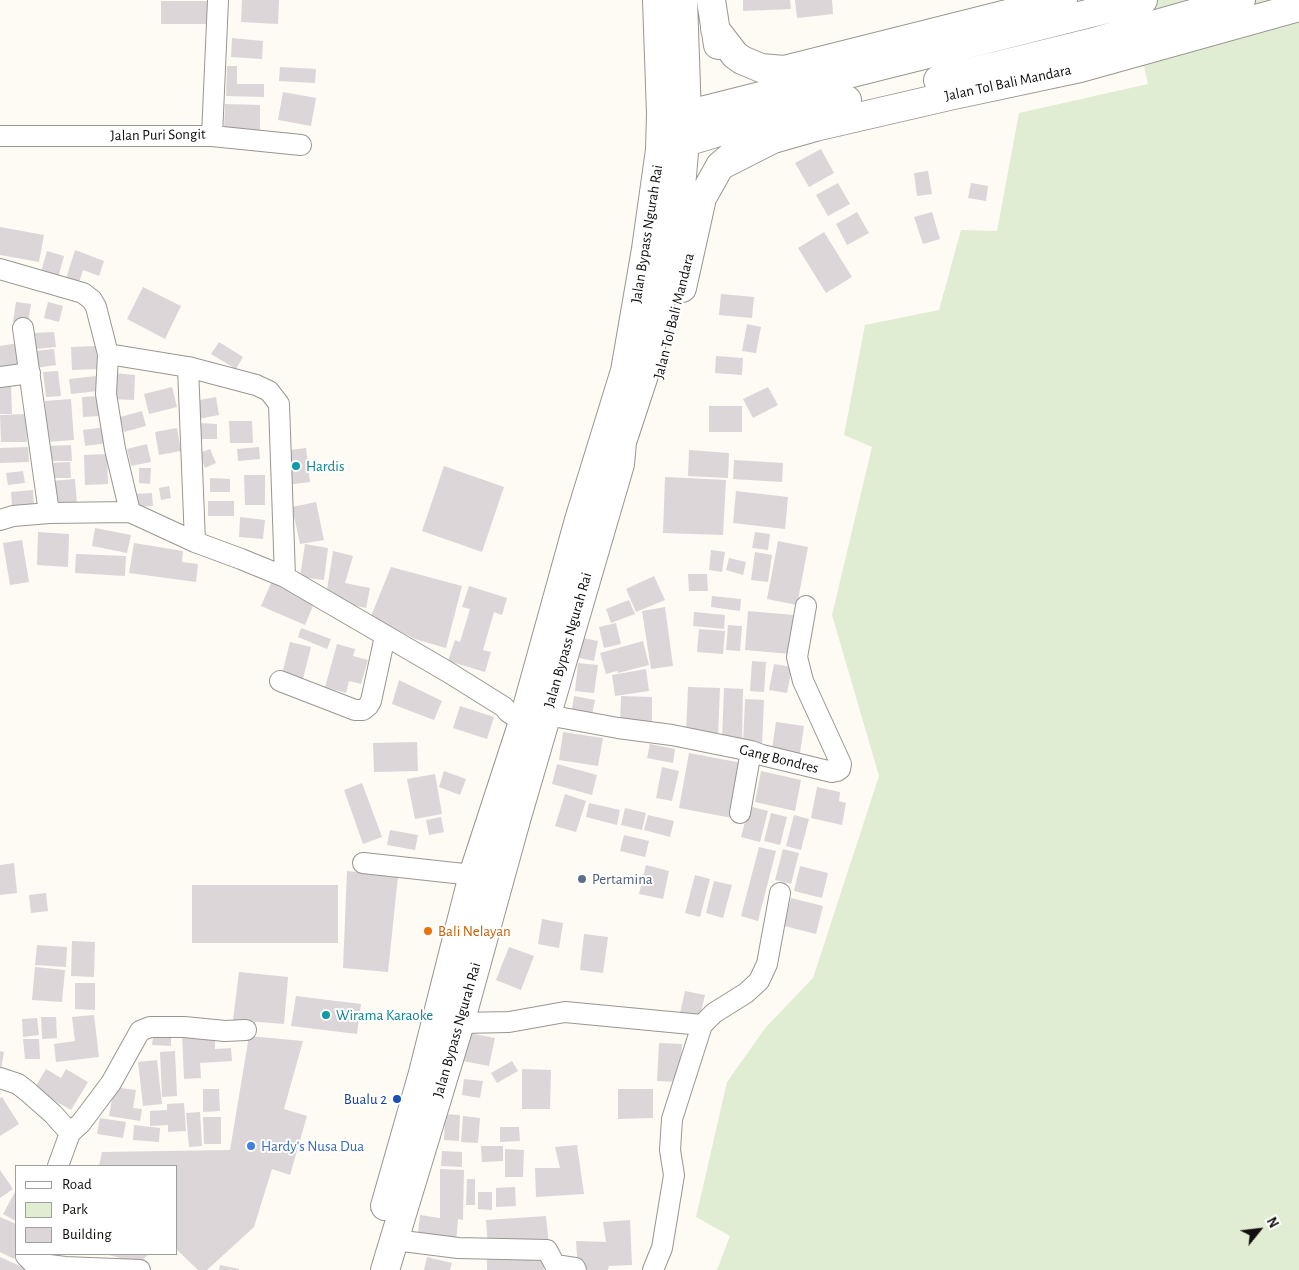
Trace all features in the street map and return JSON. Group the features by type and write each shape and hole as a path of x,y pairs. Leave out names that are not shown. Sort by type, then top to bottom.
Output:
{"highway":[{"name":"Jalan Tol Bali Mandara","path":"657,0 661,121 677,136 789,101 934,67 1079,7 1143,0"},
{"name":"Jalan Bypass Ngurah Rai","path":"385,1270 460,1023 525,714 620,464 622,442 647,366 672,248 683,0"},
{"name":"Jalan Tol Bali Mandara","path":"711,0 720,57 725,67 744,80 789,101"},
{"name":"Jalan Tol Bali Mandara","path":"715,29 735,55 742,60 761,68 784,70 1063,0"},
{"name":"Jalan Tol Bali Mandara","path":"934,67 1094,57 1241,0"},
{"name":"Jalan Tol Bali Mandara","path":"720,166 773,139 815,127 950,96 1094,57 1299,7"},
{"name":"Jalan Tol Bali Mandara","path":"620,464 633,445 664,370 702,198 720,166 754,137 789,101"},
{"name":"Jalan Bypass Ngurah Rai","path":"367,1270 423,1073 474,875 525,714 625,371 646,248 677,136"}],"street":[{"name":"Jalan Puri Songit","path":"0,136 212,136 218,0"},
{"path":"212,136 301,145"},
{"path":"0,269 83,293 96,306 108,354 106,394 115,449 130,512"},
{"path":"23,328 48,512"},
{"path":"108,354 188,367 256,385 269,391 279,404 285,577"},
{"path":"188,367 196,542"},
{"path":"0,377 30,373"},
{"path":"0,520 13,516 48,512 130,512 196,542 285,577 448,672 525,714"},
{"name":"Gang Bondres","path":"525,714 672,735 751,751 832,772 840,769 841,764 803,681 797,657 806,606"},
{"path":"280,681 355,710 363,710 371,701 385,636"},
{"path":"740,813 751,751"},
{"path":"363,863 474,875"},
{"path":"653,1270 662,1248 674,1175 670,1150 672,1119 702,1025 714,1013 746,993 759,980 767,964 780,893"},
{"path":"460,1023 509,1022 565,1012 702,1025"},
{"path":"58,1165 70,1133 81,1123 112,1083 140,1031 150,1027 184,1027 225,1031 246,1030"},
{"path":"0,1078 18,1084 27,1091 70,1133"},
{"path":"394,1240 458,1248 547,1250 555,1266 575,1268 576,1270"},
{"path":"26,1255 33,1262 66,1267 140,1270"}],"green space":[{"path":"1129,0 1299,0 1299,1270 717,1270 730,1236 696,1217 727,1082 766,1027 813,978 879,776 832,615 872,447 844,435 865,325 939,310 961,230 997,231 1019,113 1148,84"}],"building":[{"path":"242,0 279,0 278,24 241,22"},
{"path":"743,0 790,0 791,9 743,11"},
{"path":"795,0 832,0 833,14 797,18"},
{"path":"161,1 212,1 212,24 161,24"},
{"path":"232,38 263,41 262,59 231,57"},
{"path":"227,66 237,66 237,84 264,84 264,97 226,96"},
{"path":"280,67 316,69 315,83 279,81"},
{"path":"283,92 316,98 311,126 278,120"},
{"path":"225,104 260,105 260,130 224,129"},
{"path":"821,149 834,173 809,187 795,163"},
{"path":"928,171 932,194 917,196 914,173"},
{"path":"838,183 850,204 828,216 816,195"},
{"path":"971,183 988,186 986,201 968,198"},
{"path":"857,212 869,233 847,245 836,224"},
{"path":"932,212 940,239 923,244 914,217"},
{"path":"0,227 44,235 39,262 0,255"},
{"path":"824,232 852,277 826,293 798,248"},
{"path":"75,250 104,261 99,276 83,270 78,286 65,282"},
{"path":"47,251 64,256 58,278 41,272"},
{"path":"143,287 181,306 165,339 127,319"},
{"path":"721,294 754,297 752,318 719,315"},
{"path":"16,302 31,304 28,324 13,322"},
{"path":"48,302 63,306 59,322 44,318"},
{"path":"747,324 761,327 756,353 742,351"},
{"path":"54,332 56,347 36,349 34,333"},
{"path":"219,342 243,357 236,369 211,354"},
{"path":"18,343 22,363 0,368 0,346"},
{"path":"96,346 98,369 72,370 71,347"},
{"path":"54,349 56,365 36,368 34,351"},
{"path":"716,356 743,358 742,375 715,373"},
{"path":"58,371 61,396 46,397 43,372"},
{"path":"113,373 135,375 134,400 111,399"},
{"path":"96,376 98,391 71,394 69,379"},
{"path":"11,383 12,414 0,414 0,384"},
{"path":"172,387 177,407 149,414 144,394"},
{"path":"768,387 778,405 753,418 743,399"},
{"path":"99,396 101,416 83,417 82,397"},
{"path":"216,397 219,415 198,419 194,401"},
{"path":"71,399 74,440 47,442 45,401"},
{"path":"709,406 742,406 742,432 709,432"},
{"path":"142,411 146,426 124,432 120,417"},
{"path":"26,414 27,442 1,442 0,415"},
{"path":"229,421 252,421 253,443 230,443"},
{"path":"199,423 217,424 217,439 199,439"},
{"path":"106,427 108,443 85,446 83,430"},
{"path":"177,428 181,451 159,455 155,432"},
{"path":"147,444 151,462 131,466 127,449"},
{"path":"71,445 72,461 47,461 46,446"},
{"path":"28,447 29,462 0,463 0,448"},
{"path":"259,447 260,459 238,461 237,449"},
{"name":"Hardis","path":"306,448 310,482 286,485 282,451"},
{"path":"210,449 216,463 205,468 199,453"},
{"path":"689,450 729,453 728,478 688,476"},
{"path":"107,454 108,484 85,485 84,455"},
{"path":"734,460 783,463 782,482 733,479"},
{"path":"70,462 71,478 48,478 47,463"},
{"path":"444,466 504,487 482,552 422,531"},
{"path":"139,468 151,468 150,484 139,483"},
{"path":"23,471 25,483 8,485 6,473"},
{"path":"244,475 265,475 265,505 245,505"},
{"path":"665,477 726,480 723,535 663,533"},
{"path":"210,478 230,479 230,492 210,492"},
{"path":"75,479 77,504 53,506 51,481"},
{"path":"169,486 171,498 161,500 159,488"},
{"path":"33,490 34,505 12,507 11,492"},
{"path":"736,491 788,497 785,529 733,523"},
{"path":"152,493 153,506 136,507 135,494"},
{"path":"208,501 234,501 234,516 208,516"},
{"path":"316,502 324,540 300,544 292,507"},
{"path":"240,517 265,520 263,539 239,537"},
{"path":"95,528 131,535 127,553 92,546"},
{"path":"38,532 69,534 68,567 37,565"},
{"path":"755,532 770,534 768,550 752,548"},
{"path":"22,540 29,582 10,585 3,543"},
{"path":"778,541 808,547 797,605 767,599"},
{"path":"134,543 183,551 182,562 198,564 196,582 129,573"},
{"path":"305,544 328,548 324,580 300,577"},
{"path":"711,550 725,552 722,572 709,570"},
{"path":"333,551 353,556 345,583 370,588 366,608 334,601 327,590"},
{"path":"755,552 772,555 768,582 751,580"},
{"path":"76,554 126,556 125,576 75,573"},
{"path":"729,558 746,562 743,575 726,570"},
{"path":"391,567 462,586 446,648 415,639 371,616"},
{"path":"688,574 707,574 708,591 689,591"},
{"path":"654,576 665,600 636,612 626,589"},
{"path":"271,583 315,601 305,625 261,606"},
{"path":"469,586 507,598 502,615 494,612 483,650 491,652 485,672 448,661 455,640 460,642 470,609 462,607"},
{"path":"712,596 741,599 740,611 711,607"},
{"path":"629,600 635,614 611,623 606,609"},
{"path":"665,607 673,666 651,669 642,611"},
{"path":"748,611 794,615 790,654 745,650"},
{"path":"694,612 725,615 724,629 693,626"},
{"path":"616,623 621,644 604,648 599,627"},
{"path":"728,625 742,626 740,651 726,650"},
{"path":"301,628 331,639 327,649 298,637"},
{"path":"699,629 725,631 723,654 697,652"},
{"path":"583,638 598,641 594,661 579,658"},
{"path":"643,641 649,665 606,674 600,653"},
{"path":"290,642 311,647 302,683 281,678"},
{"path":"337,644 355,649 353,656 368,660 361,684 349,681 346,693 325,687"},
{"path":"752,661 766,662 764,692 750,691"},
{"path":"578,663 598,665 594,693 575,691"},
{"path":"774,664 792,667 787,693 769,690"},
{"path":"646,669 649,691 615,696 612,675"},
{"path":"399,680 442,701 434,720 392,704"},
{"path":"688,687 720,688 718,736 686,734"},
{"path":"724,688 743,689 742,740 722,739"},
{"path":"574,696 595,700 591,719 571,715"},
{"path":"621,696 652,697 652,726 620,725"},
{"path":"745,699 764,700 762,746 743,745"},
{"path":"460,706 494,717 487,739 453,728"},
{"path":"776,722 804,726 799,760 771,755"},
{"path":"563,732 603,738 598,766 559,760"},
{"path":"417,742 418,771 374,772 373,743"},
{"path":"650,744 675,749 673,763 647,758"},
{"path":"689,753 742,763 732,818 679,808"},
{"path":"557,764 597,775 592,795 552,784"},
{"path":"662,767 679,771 672,801 656,798"},
{"path":"444,771 466,779 460,795 439,787"},
{"path":"761,771 801,780 795,811 755,802"},
{"path":"435,774 442,814 415,819 407,779"},
{"path":"362,783 382,837 363,844 344,790"},
{"path":"817,787 840,792 839,801 846,803 842,825 811,818"},
{"path":"565,794 586,801 576,832 555,826"},
{"path":"589,803 620,810 617,825 586,817"},
{"path":"749,806 768,811 760,842 741,837"},
{"path":"625,808 646,813 642,830 621,825"},
{"path":"771,813 787,817 780,845 764,841"},
{"path":"648,815 674,821 670,837 644,830"},
{"path":"794,815 809,819 801,850 786,846"},
{"path":"441,817 444,832 429,835 426,820"},
{"path":"390,830 418,835 415,850 387,845"},
{"path":"624,835 649,841 645,857 620,851"},
{"path":"759,847 776,851 758,921 741,916"},
{"path":"783,849 799,853 791,884 775,880"},
{"path":"14,863 17,893 0,895 0,865"},
{"path":"646,865 669,871 663,899 639,894"},
{"path":"800,866 828,873 822,898 794,891"},
{"path":"347,871 398,876 388,972 343,968"},
{"path":"695,875 710,879 700,917 685,913"},
{"path":"714,881 732,885 723,918 706,913"},
{"path":"192,885 338,885 338,943 192,943"},
{"path":"46,893 48,911 31,913 29,895"},
{"path":"791,898 823,906 816,934 784,926"},
{"path":"542,919 563,923 559,948 538,944"},
{"path":"584,934 608,937 603,973 580,970"},
{"path":"72,941 95,942 94,977 71,976"},
{"path":"37,945 67,947 66,967 35,965"},
{"path":"509,947 534,956 521,990 496,980"},
{"path":"35,967 65,970 62,1002 32,1000"},
{"path":"239,972 288,977 284,1024 233,1020"},
{"path":"75,983 95,983 95,1010 75,1009"},
{"path":"685,991 705,995 699,1021 679,1017"},
{"name":"Wirama Karaoke","path":"296,996 361,1004 357,1034 291,1026"},
{"path":"94,1015 99,1057 56,1062 54,1044 75,1041 72,1017"},
{"path":"41,1017 56,1017 57,1038 42,1039"},
{"path":"37,1018 39,1035 23,1037 22,1019"},
{"path":"182,1033 215,1036 215,1049 231,1048 232,1061 200,1063 201,1078 184,1079"},
{"path":"469,1033 495,1038 489,1066 463,1061"},
{"path":"249,1036 303,1041 284,1109 307,1116 290,1175 272,1169 254,1227 207,1270 198,1270 178,1251 178,1165 99,1165 102,1152 230,1150"},
{"path":"153,1037 171,1038 171,1046 152,1045"},
{"path":"23,1039 39,1039 40,1059 25,1059"},
{"path":"659,1043 682,1044 680,1082 657,1081"},
{"path":"0,1051 4,1052 1,1070 0,1070"},
{"path":"175,1051 177,1096 162,1097 160,1052"},
{"path":"157,1060 162,1104 143,1106 138,1062"},
{"path":"512,1061 518,1071 497,1083 491,1073"},
{"path":"46,1069 61,1078 66,1069 88,1082 71,1110 34,1089"},
{"path":"522,1069 551,1070 550,1109 522,1109"},
{"path":"464,1079 483,1081 480,1098 462,1095"},
{"path":"114,1087 136,1090 133,1108 142,1109 140,1121 109,1116"},
{"path":"203,1089 219,1089 220,1111 203,1112"},
{"path":"618,1089 653,1089 653,1118 618,1119"},
{"path":"2,1097 19,1124 0,1136 0,1098"},
{"path":"184,1103 186,1131 168,1132 168,1125 150,1126 150,1111 167,1110 167,1104"},
{"path":"200,1112 202,1146 189,1147 186,1113"},
{"path":"445,1114 460,1115 459,1141 444,1140"},
{"path":"463,1116 480,1118 478,1143 461,1142"},
{"path":"203,1117 221,1117 221,1144 204,1144"},
{"path":"100,1118 126,1122 123,1138 97,1134"},
{"path":"134,1125 160,1128 159,1142 133,1140"},
{"path":"500,1127 519,1127 520,1141 500,1142"},
{"path":"577,1145 584,1194 536,1197 535,1168 560,1168 555,1147"},
{"path":"481,1146 503,1146 503,1161 482,1162"},
{"path":"505,1149 524,1150 523,1177 505,1177"},
{"path":"442,1151 462,1152 462,1167 441,1166"},
{"path":"440,1169 464,1170 463,1220 458,1219 456,1243 417,1241 420,1215 440,1218"},
{"path":"0,1170 13,1189 0,1198"},
{"path":"467,1179 475,1179 475,1205 466,1205"},
{"path":"515,1187 516,1206 496,1207 496,1188"},
{"path":"15,1192 15,1220 3,1214"},
{"path":"478,1192 492,1192 492,1210 478,1209"},
{"path":"546,1216 549,1245 488,1246 486,1220"},
{"path":"0,1217 15,1224 16,1255 14,1259 0,1252"},
{"path":"630,1220 632,1265 609,1266 608,1270 578,1270 576,1241 606,1242 603,1222"},
{"path":"543,1252 544,1270 487,1270 487,1257"},
{"path":"109,1255 148,1255 139,1263"},
{"path":"0,1257 29,1270 0,1270"},
{"path":"427,1257 452,1263 450,1270 424,1270"},
{"path":"220,1265 239,1269 239,1270 219,1270"}],"place":[{"name":"Hardis","path":"296,466"},
{"name":"Pertamina","path":"582,879"},
{"name":"Bali Nelayan","path":"428,931"},
{"name":"Wirama Karaoke","path":"326,1015"},
{"name":"Bualu 2","path":"397,1099"},
{"name":"Hardy's Nusa Dua","path":"251,1146"}]}
